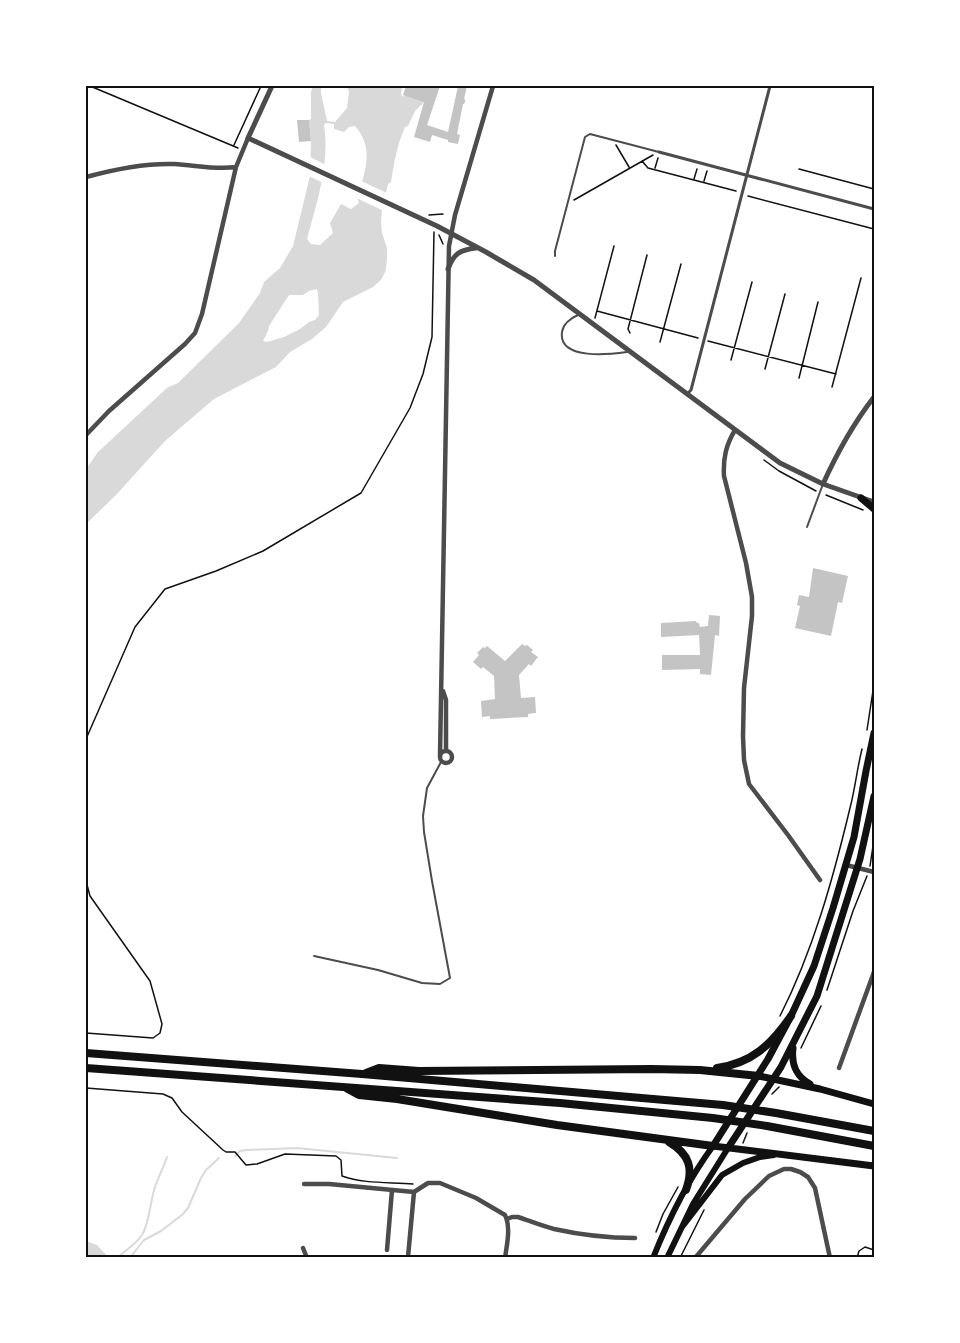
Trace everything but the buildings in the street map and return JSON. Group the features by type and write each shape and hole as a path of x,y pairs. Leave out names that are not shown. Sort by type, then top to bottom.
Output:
{"highway":[{"path":"700,1070 723,1068 748,1059 770,1044 791,1016"},
{"path":"86,1053 723,1105 874,1131"},
{"path":"86,1068 582,1105 713,1118 874,1146"},
{"path":"362,1074 379,1068 419,1071 601,1069 700,1070 759,1076"},
{"path":"342,1086 359,1095 713,1146"},
{"path":"659,1138 677,1147 688,1160 690,1175 686,1190"}],"main road":[{"path":"861,498 874,509"},
{"path":"653,1257 686,1190 759,1076 791,1016 817,956 846,865 874,733"},
{"path":"667,1257 705,1183 773,1079 812,1007 857,868 874,796"},
{"path":"794,1043 792,1056 795,1071 807,1083 820,1089"},
{"path":"759,1076 874,1104"},
{"path":"713,1146 874,1166"},
{"path":"682,1227 722,1175 752,1160 782,1154"}],"street":[{"path":"86,435 109,411 186,344 195,333 202,314 236,166 272,86"},
{"path":"446,751 452,754 452,761 448,764 441,762 440,756 448,269 451,233 493,86"},
{"path":"687,394 691,390 771,86"},
{"path":"248,138 451,233 534,280 780,463 824,484 874,502"},
{"path":"659,152 874,209"},
{"path":"86,177 151,164 224,168 236,166"},
{"path":"448,269 452,258 457,253 478,248"},
{"path":"824,484 846,438 874,397"},
{"path":"735,430 726,447 723,465 752,597 744,688 744,760 749,784 820,880"},
{"path":"442,690 446,700 446,751"},
{"path":"440,756 446,751"},
{"path":"846,865 874,872"},
{"path":"839,1068 874,972"},
{"path":"695,1257 769,1176 791,1169 810,1179 817,1193 830,1257"},
{"path":"303,1184 330,1184 414,1192 432,1182 445,1184 502,1212 507,1219 508,1229 506,1257"},
{"path":"387,1250 392,1190"},
{"path":"408,1257 414,1192"},
{"path":"507,1219 518,1217 552,1229 585,1235 635,1238"},
{"path":"303,1248 307,1257"}],"lane":[{"path":"555,256 585,137 590,134 659,152"},
{"path":"580,314 567,322 562,332 563,341 570,350 593,354 630,351"},
{"path":"807,526 824,484"},
{"path":"314,956 378,970 422,983 440,984 450,978 432,881 423,816 427,788 441,762"}],"path":[{"path":"90,86 233,146 261,86"},
{"path":"612,140 630,169"},
{"path":"567,204 659,152"},
{"path":"655,170 659,152"},
{"path":"642,161 648,168 874,229"},
{"path":"694,180 699,162"},
{"path":"704,183 709,165"},
{"path":"799,169 874,189"},
{"path":"426,214 443,214"},
{"path":"86,739 135,627 165,589 263,551 361,493 410,408 423,374 432,337 434,232 441,238 443,244"},
{"path":"594,324 614,246"},
{"path":"630,333 628,329 647,255"},
{"path":"660,342 681,264"},
{"path":"832,387 861,278"},
{"path":"731,360 752,282"},
{"path":"765,369 785,294"},
{"path":"799,378 818,302"},
{"path":"597,311 836,374"},
{"path":"833,498 866,511"},
{"path":"870,864 873,833"},
{"path":"86,881 90,896 150,981 162,1023 160,1033 153,1038 86,1033"},
{"path":"774,1092 781,1085"},
{"path":"86,1088 168,1095 223,1150 236,1153 246,1165 257,1164 285,1154 336,1156 341,1160 342,1176 347,1178 423,1185"},
{"path":"680,1257 705,1210"},
{"path":"857,1257 859,1251 865,1247 874,1250"}],"shaded area":[{"path":"313,86 321,86 327,121 335,122 347,108 349,92 347,86 402,86 403,97 412,86 427,86 424,102 415,111 402,134 391,182 388,184 381,222 387,258 386,270 381,280 373,287 343,302 326,327 312,339 290,352 276,367 214,399 165,441 86,524 86,469 98,452 167,388 178,383 239,323 260,293 264,282 280,268 293,246 310,176","holes":["334,124 334,129 344,132 349,127 355,126 364,140 367,154 358,194 359,203 351,209 341,204 330,223 333,233 320,245 311,244 307,239 324,168 324,125","317,289 319,315 315,320 284,337 263,341 269,326 289,295 303,295"]},
{"path":"86,1241 97,1245 108,1257 86,1257"}],"pier":[{"path":"310,157 328,166 325,184 307,175"},
{"path":"359,180 389,194 384,211 354,197"}],"waterway":[{"path":"235,1156 240,1151 246,1150 297,1148 397,1158"},
{"path":"117,1258 137,1241 145,1230 154,1190 167,1157"},
{"path":"130,1258 144,1240 161,1231 183,1214 206,1170 219,1158"}]}
